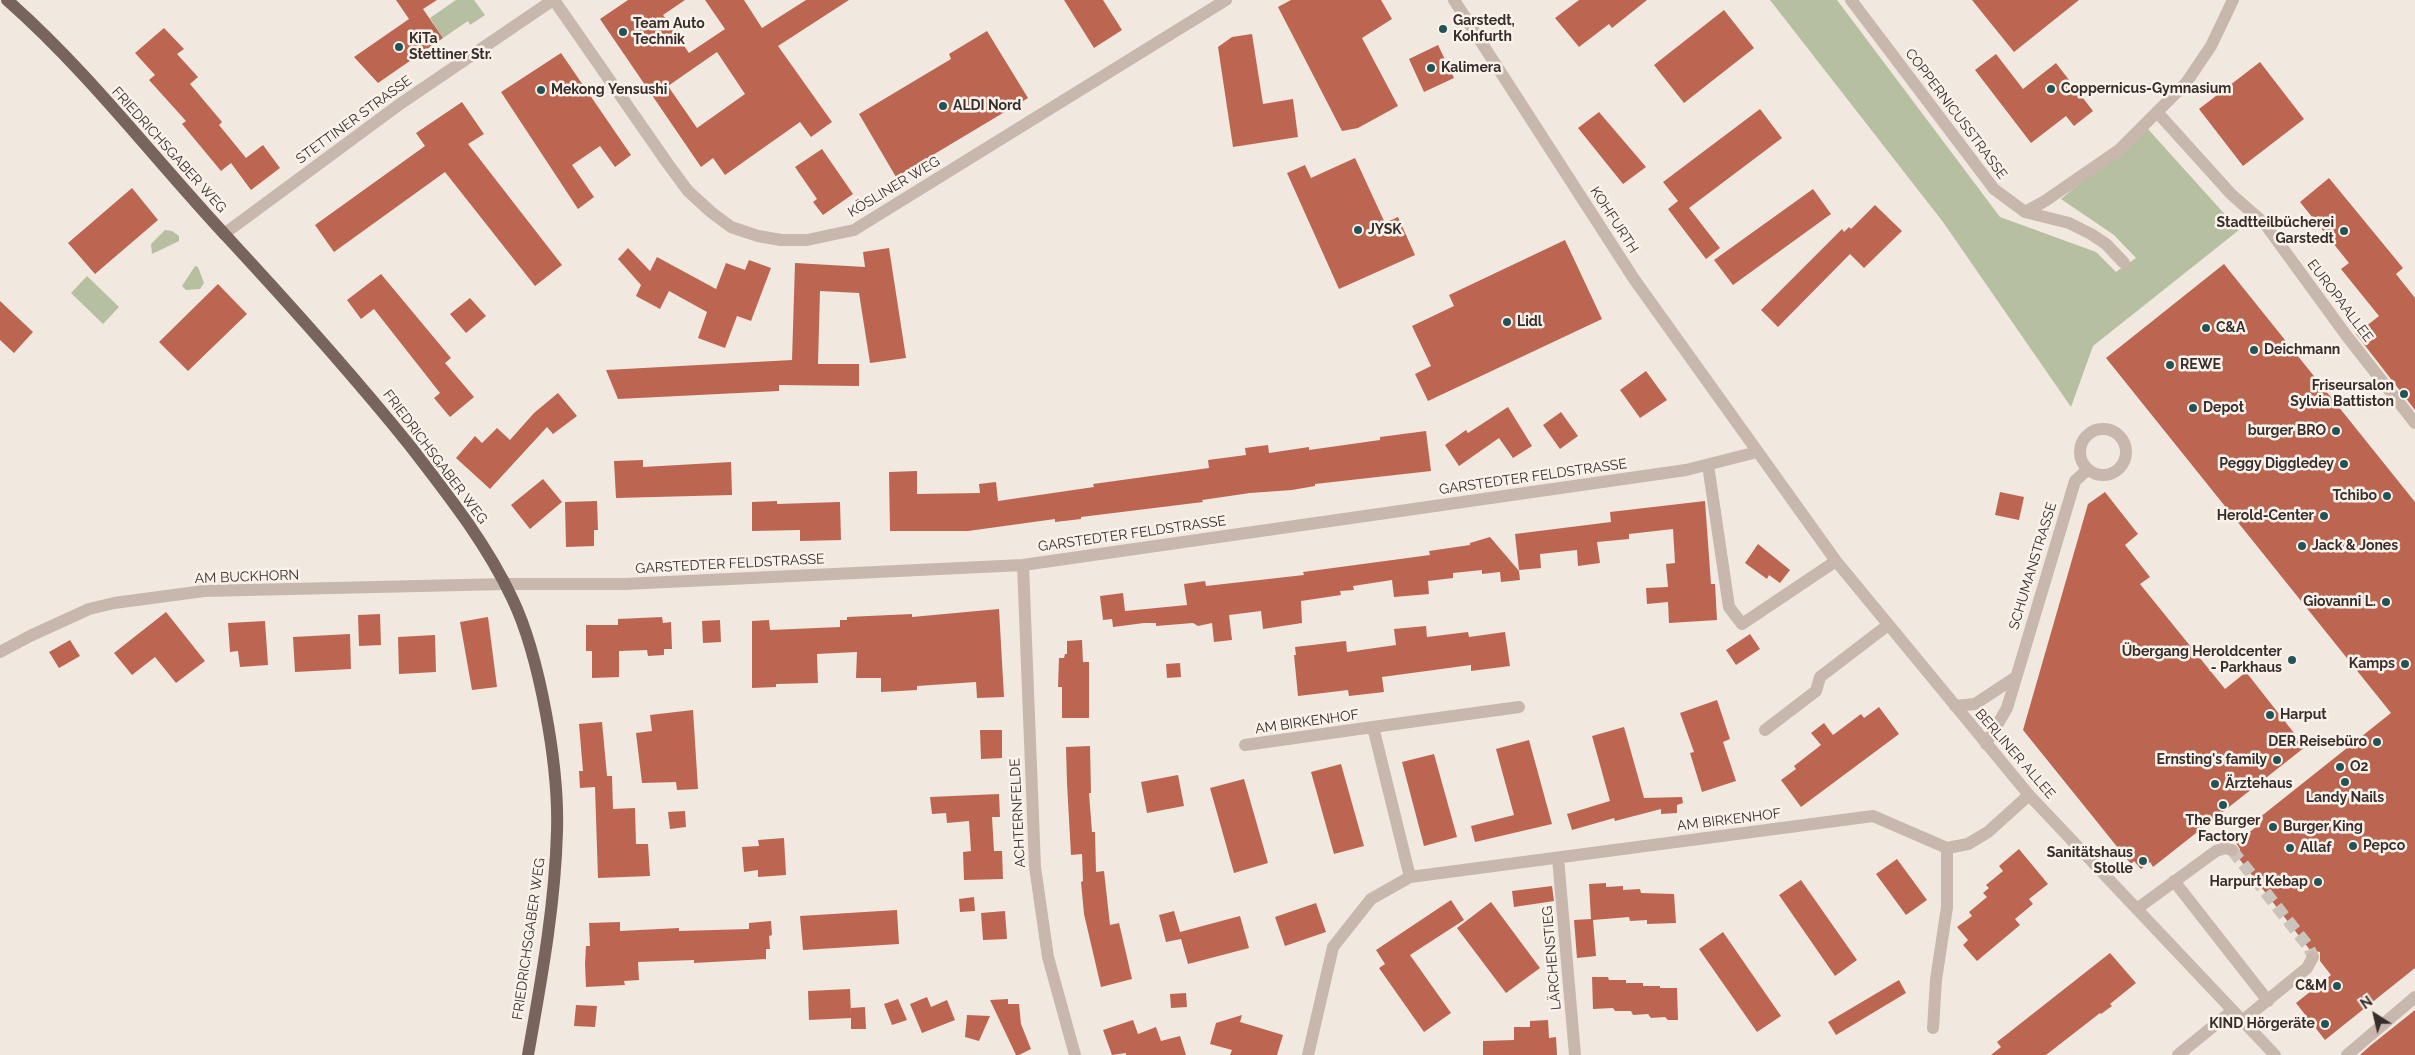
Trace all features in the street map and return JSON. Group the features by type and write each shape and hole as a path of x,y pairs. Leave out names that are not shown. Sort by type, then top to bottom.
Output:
{"main road":[{"name":"FRIEDRICHSGABER WEG","path":"7,0 28,18 104,98 224,234 292,306 372,399 448,494 489,555 505,584 520,617 537,673 553,770 557,828 550,920 528,1055"}],"street":[{"name":"STETTINER STRASSE","path":"224,234 400,104 554,0"},
{"name":"KÖSLINER WEG","path":"554,0 668,164 694,196 731,227 758,236 807,240 831,236 861,225 1226,0"},
{"name":"KOHFURTH","path":"1454,0 1634,279 1757,452"},
{"name":"COPPERNICUSSTRASSE","path":"1852,0 1994,189 2025,212"},
{"path":"2025,212 2045,201 2119,150 2186,83 2211,46 2233,0"},
{"name":"EUROPAALLEE","path":"2157,112 2231,194 2265,224 2346,335 2415,423"},
{"path":"2025,212 2069,223 2091,234 2106,244 2124,263"},
{"name":"GARSTEDTER FELDSTRASSE","path":"505,584 625,584 1022,565 1708,465 1757,452"},
{"name":"BERLINER ALLEE","path":"1757,452 1836,561 2029,795 2138,908 2275,1055"},
{"path":"1708,465 1729,606 1742,624 1836,561"},
{"name":"SCHUMANSTRASSE","path":"1986,744 2007,708 2075,481 2088,469"},
{"name":"ACHTERNFELDE","path":"1022,565 1035,867 1048,957 1075,1055"},
{"name":"AM BUCKHORN","path":"0,652 30,636 89,610 123,602 204,591 505,584"},
{"path":"1765,730 1816,691 1820,677 1888,625"},
{"path":"1955,706 1975,704 2016,677"},
{"name":"AM BIRKENHOF","path":"1245,746 1520,707"},
{"name":"AM BIRKENHOF","path":"1373,727 1410,876"},
{"path":"1933,1028 1936,980 1947,907 1947,848 1968,844 1988,832 2029,795"},
{"name":"AM BIRKENHOF","path":"1308,1055 1334,947 1371,899 1410,876 1873,816 1947,848"},
{"path":"2138,908 2216,851 2225,848 2232,850"},
{"name":"LÄRCHENSTIEG","path":"1558,858 1575,1055"},
{"path":"2174,881 2268,1000"},
{"path":"2242,1021 2307,968 2313,957"},
{"path":"2347,1055 2415,997"},
{"path":"2178,1055 2232,1011"}],"green space":[{"path":"456,0 474,0 485,15 470,25 468,21 443,38 430,18"},
{"path":"1770,0 1837,0 2000,217 2096,252 2116,272 2136,258 2114,235 2061,199 2147,128 2239,230 2093,346 2071,407 1943,222"},
{"path":"165,230 172,231 179,236 179,241 152,254 151,244"},
{"path":"195,266 198,267 204,283 200,289 186,290 182,286"},
{"path":"87,276 119,307 103,324 71,293"}],"building":[{"name":"KiTa Stettiner Str.","path":"396,0 437,0 423,9 443,38 378,83 354,57 409,19"},
{"path":"628,0 685,0 663,15 689,53 725,29 705,0 744,0 762,28 806,0 849,0 778,46 832,122 811,137 800,122 725,175 713,158 701,167 600,19","holes":["717,52 745,94 697,128 668,86"]},
{"path":"1064,0 1103,0 1122,30 1094,48"},
{"path":"1291,0 1381,0 1392,19 1362,38 1398,106 1358,128 1342,131 1278,7"},
{"path":"1579,0 1647,0 1612,28 1609,24 1579,47 1555,18"},
{"path":"1972,0 2079,0 2014,52"},
{"path":"1724,10 1754,48 1684,103 1654,65"},
{"path":"164,28 184,49 177,54 198,77 190,84 222,122 219,125 246,158 263,145 280,168 251,190 231,163 221,171 182,124 186,121 149,80 155,75 135,53"},
{"name":"ALDI Nord","path":"987,31 1028,98 896,177 859,114 951,59 949,54"},
{"path":"1252,34 1263,104 1293,99 1298,137 1233,147 1218,47 1232,37"},
{"name":"Kalimera","path":"1438,45 1454,78 1424,92 1409,59"},
{"path":"561,53 631,155 615,167 600,146 572,165 594,197 578,209 501,92"},
{"path":"1996,54 2023,89 2056,63 2093,111 2074,126 2066,116 2031,143 1975,70"},
{"path":"2260,62 2304,119 2243,166 2199,109"},
{"path":"462,102 484,134 468,144 562,265 535,286 445,172 334,252 315,225 425,146 416,133"},
{"path":"1760,109 1782,138 1689,208 1720,248 1706,259 1668,209 1678,201 1663,182"},
{"path":"1599,112 1646,167 1623,184 1578,128"},
{"path":"822,149 853,194 823,215 813,202 817,199 795,167"},
{"name":"JYSK","path":"1355,158 1385,223 1398,217 1415,255 1339,289 1287,173 1305,165 1311,178"},
{"path":"2329,178 2403,268 2396,274 2415,298 2415,410 2356,334 2379,316 2341,269 2349,263 2300,202"},
{"path":"132,188 158,220 95,274 68,243"},
{"path":"1813,189 1831,214 1733,285 1714,260"},
{"path":"1875,205 1902,231 1864,268 1850,254 1778,327 1761,310 1842,229 1844,232 1849,227 1851,229"},
{"name":"Lidl","path":"1565,240 1602,319 1428,401 1415,374 1431,366 1412,326 1454,306 1449,295"},
{"path":"628,248 650,271 657,257 716,289 726,263 745,270 749,260 771,268 751,321 737,316 725,348 698,338 707,312 669,291 660,309 636,296 641,285 618,259"},
{"path":"889,248 906,358 870,363 859,293 820,291 818,364 859,364 859,386 779,385 779,391 618,399 606,370 792,360 795,263 865,267 863,252"},
{"name":"Herold-Center","path":"2224,264 2415,502 2415,968 2325,1040 2296,1003 2331,975 2320,961 2320,952 2310,950 2237,856 2240,849 2236,843 2262,822 2259,818 2391,713 2106,358"},
{"path":"381,274 451,358 445,363 474,397 450,417 434,398 440,393 374,309 361,319 347,300"},
{"path":"218,284 247,314 188,371 159,342"},
{"path":"470,298 486,316 466,333 450,314"},
{"path":"0,301 33,332 14,353 0,340"},
{"path":"1646,371 1667,400 1640,418 1620,390"},
{"path":"558,393 577,416 553,434 547,427 490,489 456,458 475,436 482,443 497,428 510,440 534,413"},
{"path":"1508,407 1532,446 1513,458 1499,438 1459,466 1445,445 1466,430 1468,433"},
{"path":"1561,412 1578,436 1560,449 1543,425"},
{"path":"1426,431 1431,471 1315,484 1315,486 1292,490 1250,493 1202,500 1203,502 1055,522 1055,519 968,531 890,531 889,472 917,471 917,494 980,493 979,484 996,482 998,501 1094,487 1093,484 1209,468 1208,460 1246,455 1245,448 1268,445 1269,453 1309,447 1309,450 1380,440 1380,437"},
{"path":"643,460 643,467 731,462 732,495 616,498 614,461"},
{"path":"543,479 562,502 530,529 511,505"},
{"path":"2000,492 2024,497 2019,520 1995,515"},
{"path":"2105,492 2138,534 2125,545 2150,577 2140,584 2225,689 2246,672 2305,747 2153,867 2150,862 2141,869 2134,861 2131,864 2023,730 2088,504"},
{"path":"597,501 598,530 594,530 594,546 566,547 565,502"},
{"path":"777,501 777,504 840,502 841,540 800,541 800,530 752,531 752,502"},
{"path":"1705,501 1711,584 1715,584 1717,620 1669,623 1668,602 1647,604 1646,588 1668,587 1666,564 1675,563 1673,529 1629,534 1629,539 1597,542 1600,563 1578,566 1577,550 1540,554 1541,568 1519,570 1515,534 1611,522 1610,512"},
{"path":"1490,537 1519,571 1520,580 1501,582 1500,572 1482,574 1482,570 1453,573 1453,578 1428,581 1429,594 1394,597 1392,580 1353,586 1354,590 1340,591 1341,595 1301,601 1302,623 1263,629 1261,611 1229,615 1232,640 1214,642 1212,623 1198,626 1193,623 1156,626 1156,623 1144,623 1113,627 1112,619 1103,620 1100,596 1123,593 1125,611 1187,605 1184,584 1205,581 1206,586 1304,575 1303,572 1430,555 1429,551 1470,545 1470,543"},
{"path":"1758,544 1790,570 1780,583 1769,575 1767,579 1745,563"},
{"path":"999,609 1004,697 977,698 976,682 917,686 917,690 881,692 881,678 856,678 857,652 817,654 818,683 776,684 776,687 752,688 752,621 769,620 770,630 840,627 840,620 847,620 847,617 912,614 912,617"},
{"path":"166,612 205,661 176,683 155,657 132,675 114,653"},
{"path":"380,614 381,645 359,646 358,615"},
{"path":"488,617 497,687 472,690 460,622"},
{"path":"662,617 663,623 671,622 672,649 664,649 664,655 648,656 647,650 619,651 619,677 592,678 592,651 586,651 586,625 618,625 618,619"},
{"path":"720,620 721,642 703,643 702,621"},
{"path":"265,621 268,665 240,667 238,651 230,652 228,623"},
{"path":"1426,626 1427,637 1468,632 1469,637 1505,632 1510,666 1471,671 1471,665 1382,677 1384,692 1349,696 1348,690 1298,696 1295,647 1346,641 1347,652 1396,645 1394,629"},
{"path":"350,634 351,669 295,672 293,637"},
{"path":"1750,634 1760,649 1736,665 1726,650"},
{"path":"435,635 436,672 399,674 398,637"},
{"path":"70,640 80,656 59,668 49,652"},
{"path":"1082,640 1083,662 1089,662 1089,718 1062,718 1062,687 1058,687 1059,658 1064,658 1065,654 1067,654 1067,641"},
{"path":"1180,663 1181,677 1167,678 1166,664"},
{"path":"1717,700 1730,739 1723,742 1736,781 1702,792 1690,753 1694,752 1680,713"},
{"path":"1879,707 1899,734 1801,807 1781,780 1796,769 1794,766 1821,745 1811,733 1824,723 1833,735 1861,714 1864,718"},
{"path":"693,710 698,789 677,790 676,782 642,783 636,733 652,731 650,715"},
{"path":"602,722 607,776 612,776 613,809 635,808 636,844 648,844 650,876 598,878 595,787 580,788 579,771 583,771 579,724"},
{"path":"1624,727 1644,798 1682,797 1683,803 1677,805 1677,813 1661,814 1661,809 1615,821 1614,818 1572,830 1567,814 1610,801 1592,736"},
{"path":"980,730 1002,730 1002,758 981,759"},
{"path":"1529,740 1552,824 1475,842 1471,826 1514,815 1496,749"},
{"path":"1090,746 1091,793 1089,793 1092,832 1095,832 1096,872 1104,871 1110,925 1119,923 1132,979 1101,987 1084,914 1081,882 1083,881 1082,854 1071,855 1067,783 1066,747"},
{"path":"1434,754 1457,837 1424,846 1402,762"},
{"path":"1341,764 1364,846 1334,854 1311,772"},
{"path":"1178,775 1184,806 1147,813 1141,782"},
{"path":"1244,779 1268,863 1234,873 1210,788"},
{"path":"999,794 1000,817 992,817 994,851 1002,851 1003,879 964,880 963,852 971,851 969,821 947,823 946,813 932,814 930,797"},
{"path":"685,811 686,827 670,829 668,812"},
{"path":"784,838 786,875 758,877 758,870 744,872 742,847 759,846 758,840"},
{"path":"2019,849 2048,884 2029,899 2033,904 2015,919 2020,925 1977,961 1963,945 1968,940 1957,927 1972,916 1969,912 1987,897 1983,893 1989,888 1986,885 2003,871 1999,866"},
{"path":"1897,859 1927,900 1906,915 1876,874"},
{"path":"1801,880 1857,960 1835,976 1779,895"},
{"path":"1606,883 1606,887 1623,886 1623,890 1640,889 1641,893 1674,894 1676,923 1647,924 1647,920 1630,921 1629,917 1593,920 1596,956 1577,958 1574,920 1591,919 1589,884"},
{"path":"1552,886 1554,901 1514,907 1512,891"},
{"path":"974,897 975,911 960,912 959,899"},
{"path":"1451,900 1464,920 1410,955 1451,1013 1424,1032 1379,968 1385,964 1376,950"},
{"path":"1491,902 1540,968 1506,993 1457,928"},
{"path":"1316,903 1326,932 1285,946 1275,917"},
{"path":"897,910 899,944 803,950 800,916"},
{"path":"1005,911 1007,939 983,940 981,913"},
{"path":"1174,911 1180,932 1240,916 1249,948 1188,964 1181,939 1166,942 1159,915"},
{"path":"771,921 772,935 769,936 770,949 766,949 766,959 694,963 694,960 638,962 639,980 624,981 625,985 586,987 586,946 590,946 589,923 620,922 620,931 679,928 679,931 749,929 749,923"},
{"path":"1723,932 1781,1016 1757,1032 1699,949"},
{"path":"2110,953 2136,983 2110,1004 2112,1006 2100,1013 2046,1055 1991,1055 2001,1047 1997,1042"},
{"path":"1592,977 1626,980 1626,983 1643,983 1643,986 1677,988 1678,1020 1668,1020 1665,1017 1651,1018 1648,1014 1633,1015 1631,1011 1615,1011 1613,1008 1593,1009"},
{"path":"1899,980 1906,993 1836,1035 1828,1022"},
{"path":"850,989 851,1014 851,1008 865,1007 866,1029 851,1029 851,1018 809,1020 808,991"},
{"path":"1186,993 1187,1007 1171,1008 1170,994"},
{"path":"927,997 931,1007 947,1000 955,1020 922,1033 910,1004"},
{"path":"898,999 907,1020 892,1025 884,1004"},
{"path":"1008,999 1008,1004 1019,1004 1021,1024 1031,1049 1019,1055 1016,1055 990,1000"},
{"path":"576,1005 597,1006 595,1027 574,1026"},
{"path":"2415,1010 2415,1055 2360,1055 2370,1046"},
{"path":"967,1015 990,1016 979,1041 965,1037"},
{"path":"1242,1015 1240,1022 1283,1035 1277,1055 1230,1055 1232,1050 1210,1044 1216,1023"},
{"path":"1133,1020 1138,1034 1156,1027 1161,1041 1180,1036 1186,1055 1126,1055 1126,1053 1112,1055 1103,1030"},
{"path":"1548,1020 1549,1038 1556,1037 1557,1055 1483,1055 1483,1041 1514,1040 1514,1027 1530,1027 1530,1021"}],"tunnel":[{"path":"2232,850 2308,946 2313,957"}],"place":[{"name":"Garstedt, Kohfurth","path":"1443,29"},
{"name":"Team Auto Technik","path":"623,32"},
{"name":"KiTa Stettiner Str.","path":"399,47"},
{"name":"Kalimera","path":"1431,68"},
{"name":"Coppernicus-Gymnasium","path":"2051,89"},
{"name":"Mekong Yensushi","path":"541,90"},
{"name":"ALDI Nord","path":"943,106"},
{"name":"JYSK","path":"1358,230"},
{"name":"Stadtteilbücherei Garstedt","path":"2344,231"},
{"name":"Lidl","path":"1507,322"},
{"name":"C&A","path":"2206,328"},
{"name":"Deichmann","path":"2254,350"},
{"name":"REWE","path":"2170,365"},
{"name":"Friseursalon Sylvia Battiston","path":"2404,394"},
{"name":"Depot","path":"2193,408"},
{"name":"burger BRO","path":"2336,431"},
{"name":"Peggy Diggledey","path":"2344,464"},
{"name":"Tchibo","path":"2387,496"},
{"name":"Herold-Center","path":"2324,516"},
{"name":"Jack & Jones","path":"2302,546"},
{"name":"Giovanni L.","path":"2386,602"},
{"name":"Übergang Heroldcenter - Parkhaus","path":"2292,660"},
{"name":"Kamps","path":"2405,664"},
{"name":"Harput","path":"2270,715"},
{"name":"DER Reisebüro","path":"2377,742"},
{"name":"Ernsting's family","path":"2277,760"},
{"name":"O2","path":"2340,767"},
{"name":"Landy Nails","path":"2345,782"},
{"name":"Ärztehaus","path":"2215,784"},
{"name":"The Burger Factory","path":"2223,805"},
{"name":"Burger King","path":"2273,827"},
{"name":"Pepco","path":"2353,846"},
{"name":"Allaf","path":"2290,848"},
{"name":"Sanitätshaus Stolle","path":"2143,861"},
{"name":"Harpurt Kebap","path":"2318,882"},
{"name":"C&M","path":"2337,986"},
{"name":"KIND Hörgeräte","path":"2325,1024"}]}
